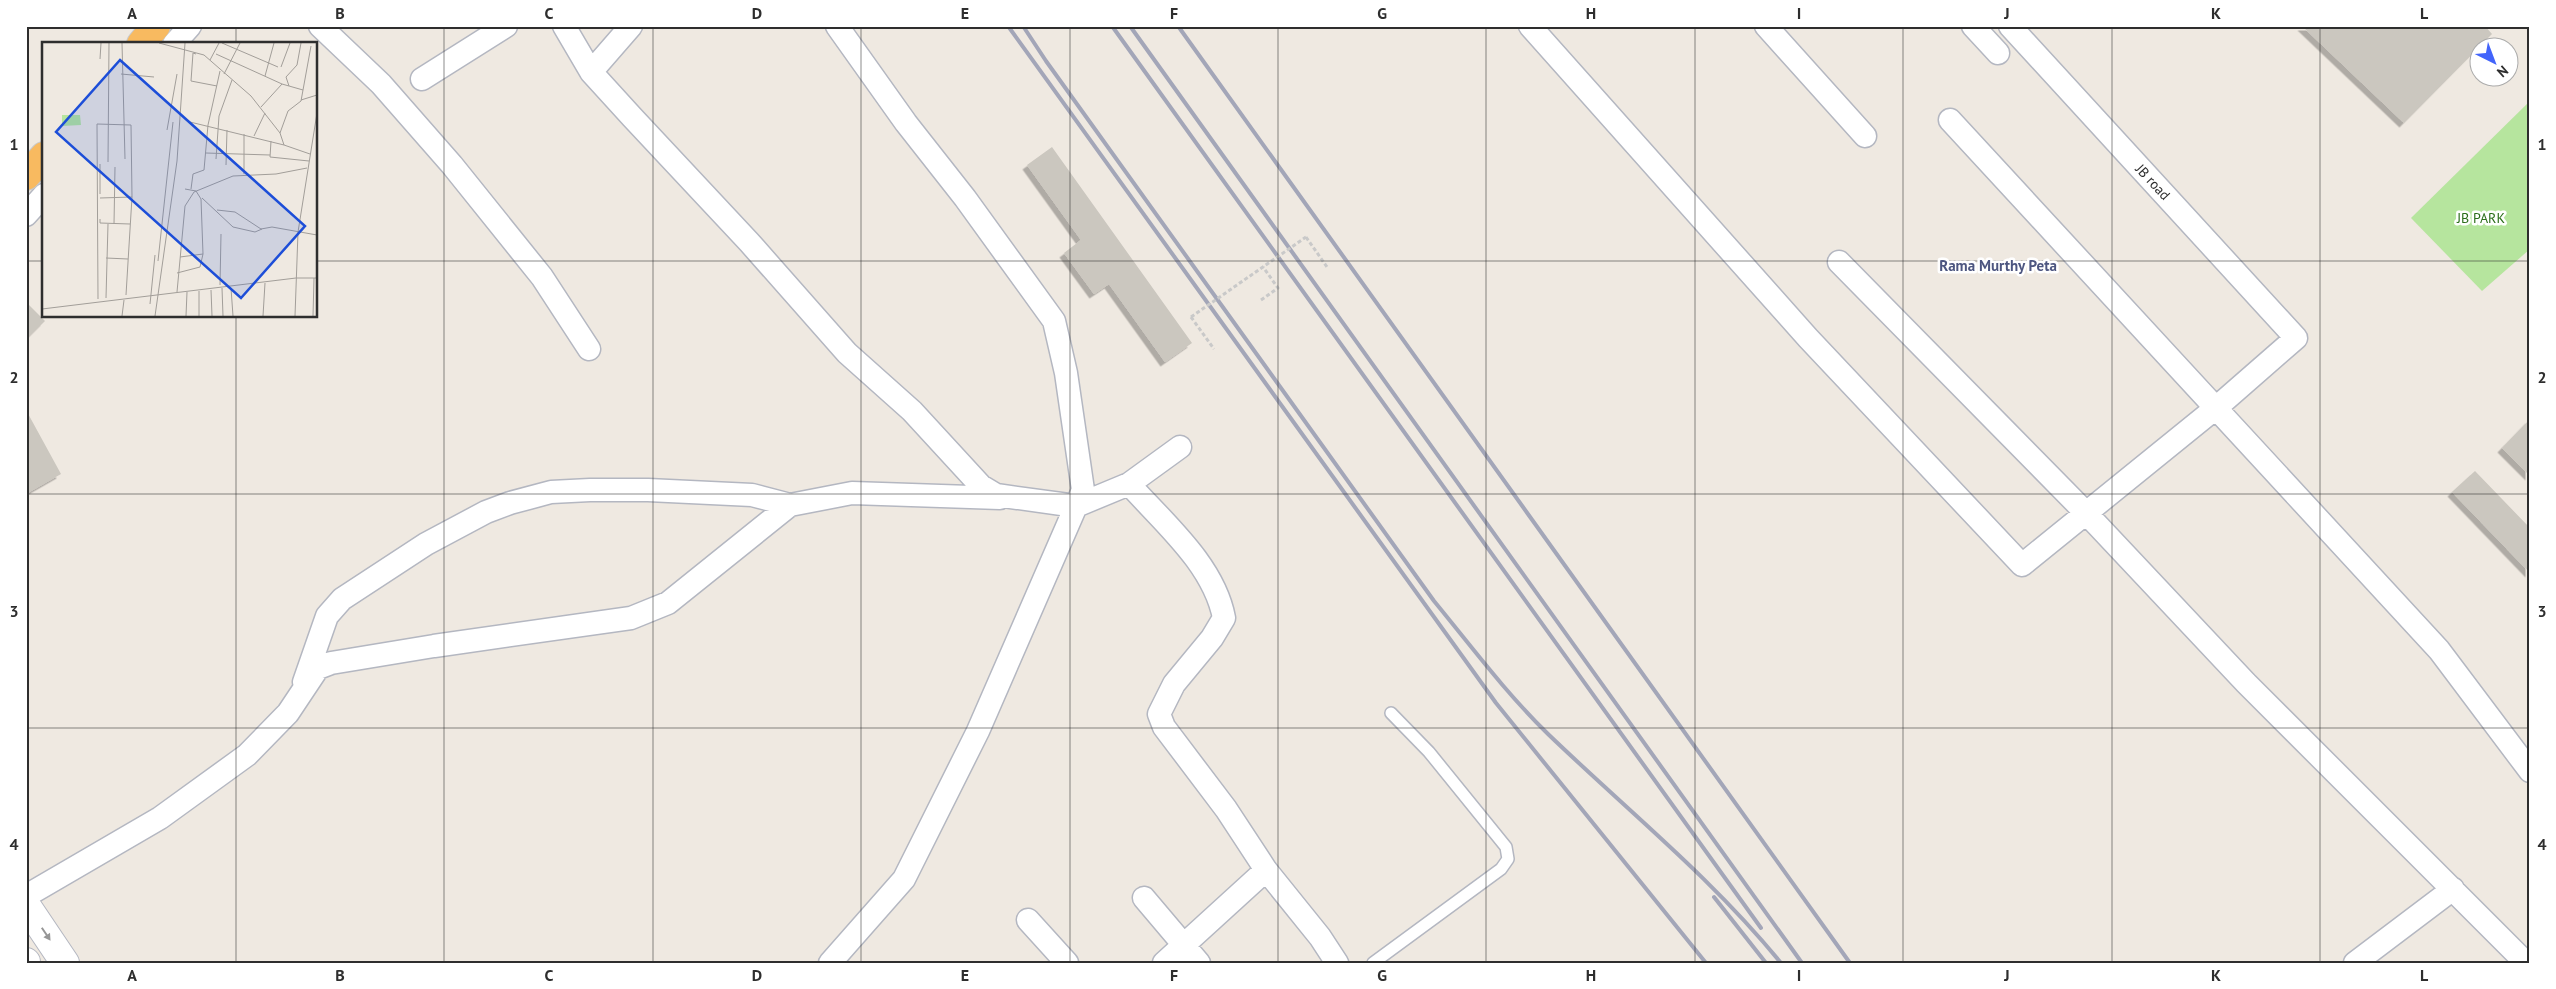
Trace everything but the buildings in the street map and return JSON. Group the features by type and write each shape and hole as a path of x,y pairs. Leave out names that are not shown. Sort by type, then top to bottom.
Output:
{"highway":[{"path":"143,42 156,26"},
{"path":"26,176 42,158"}],"main road":[{"path":"26,905 66,963"}],"street":[{"path":"176,42 190,26"},
{"path":"320,26 380,84 452,165 542,277 589,349"},
{"path":"422,78 506,26"},
{"path":"564,26 591,72 749,242 847,352 912,412 981,486 996,495 1076,506 1129,484 1180,447"},
{"path":"591,72 631,26"},
{"path":"830,963 904,878 978,731 1083,490 1066,373 1054,321 966,198 906,123 837,26"},
{"path":"1530,26 1808,338 2022,565 2216,407"},
{"path":"1766,26 1865,136"},
{"path":"1973,26 1998,53"},
{"name":"JB road","path":"2010,26 2296,338 2216,407"},
{"path":"1950,120 2439,650 2530,771"},
{"path":"26,215 42,197"},
{"path":"1839,262 2086,513 2246,683 2526,963"},
{"path":"1129,484 1196,559 1220,600 1224,618 1212,638 1174,684 1159,714 1164,728 1226,809 1266,870 1320,937 1337,963"},
{"path":"301,692 327,616 342,599 426,544 486,512 510,503 551,492 648,490 752,495 790,505 852,493 1018,498"},
{"path":"26,896 160,818 247,755 288,713 318,668 331,663 434,646 631,618 668,603 790,505"},
{"path":"1164,963 1192,954 1266,870"},
{"path":"2355,963 2453,889"},
{"path":"1144,898 1192,954"},
{"path":"1028,920 1067,963"}],"lane":[{"path":"1373,963 1501,869 1508,859 1506,847 1429,752 1391,713"}],"path":[{"path":"1214,349 1191,317 1306,236 1327,267"},
{"path":"1261,300 1278,288 1263,267"}],"green space":[{"name":"JB PARK","path":"2530,101 2530,249 2482,291 2411,218"}],"railway":[{"path":"1008,26 1496,703 1706,963"},
{"path":"1023,26 1046,61 1434,601 1475,652 1503,686 1548,734 1698,873 1727,902 1781,963"},
{"path":"1112,26 1761,928"},
{"path":"1130,26 1802,963"},
{"path":"1178,26 1850,963"},
{"path":"1714,897 1766,963"}],"district":[{"name":"Rama Murthy Peta","path":"1998,265"}]}
